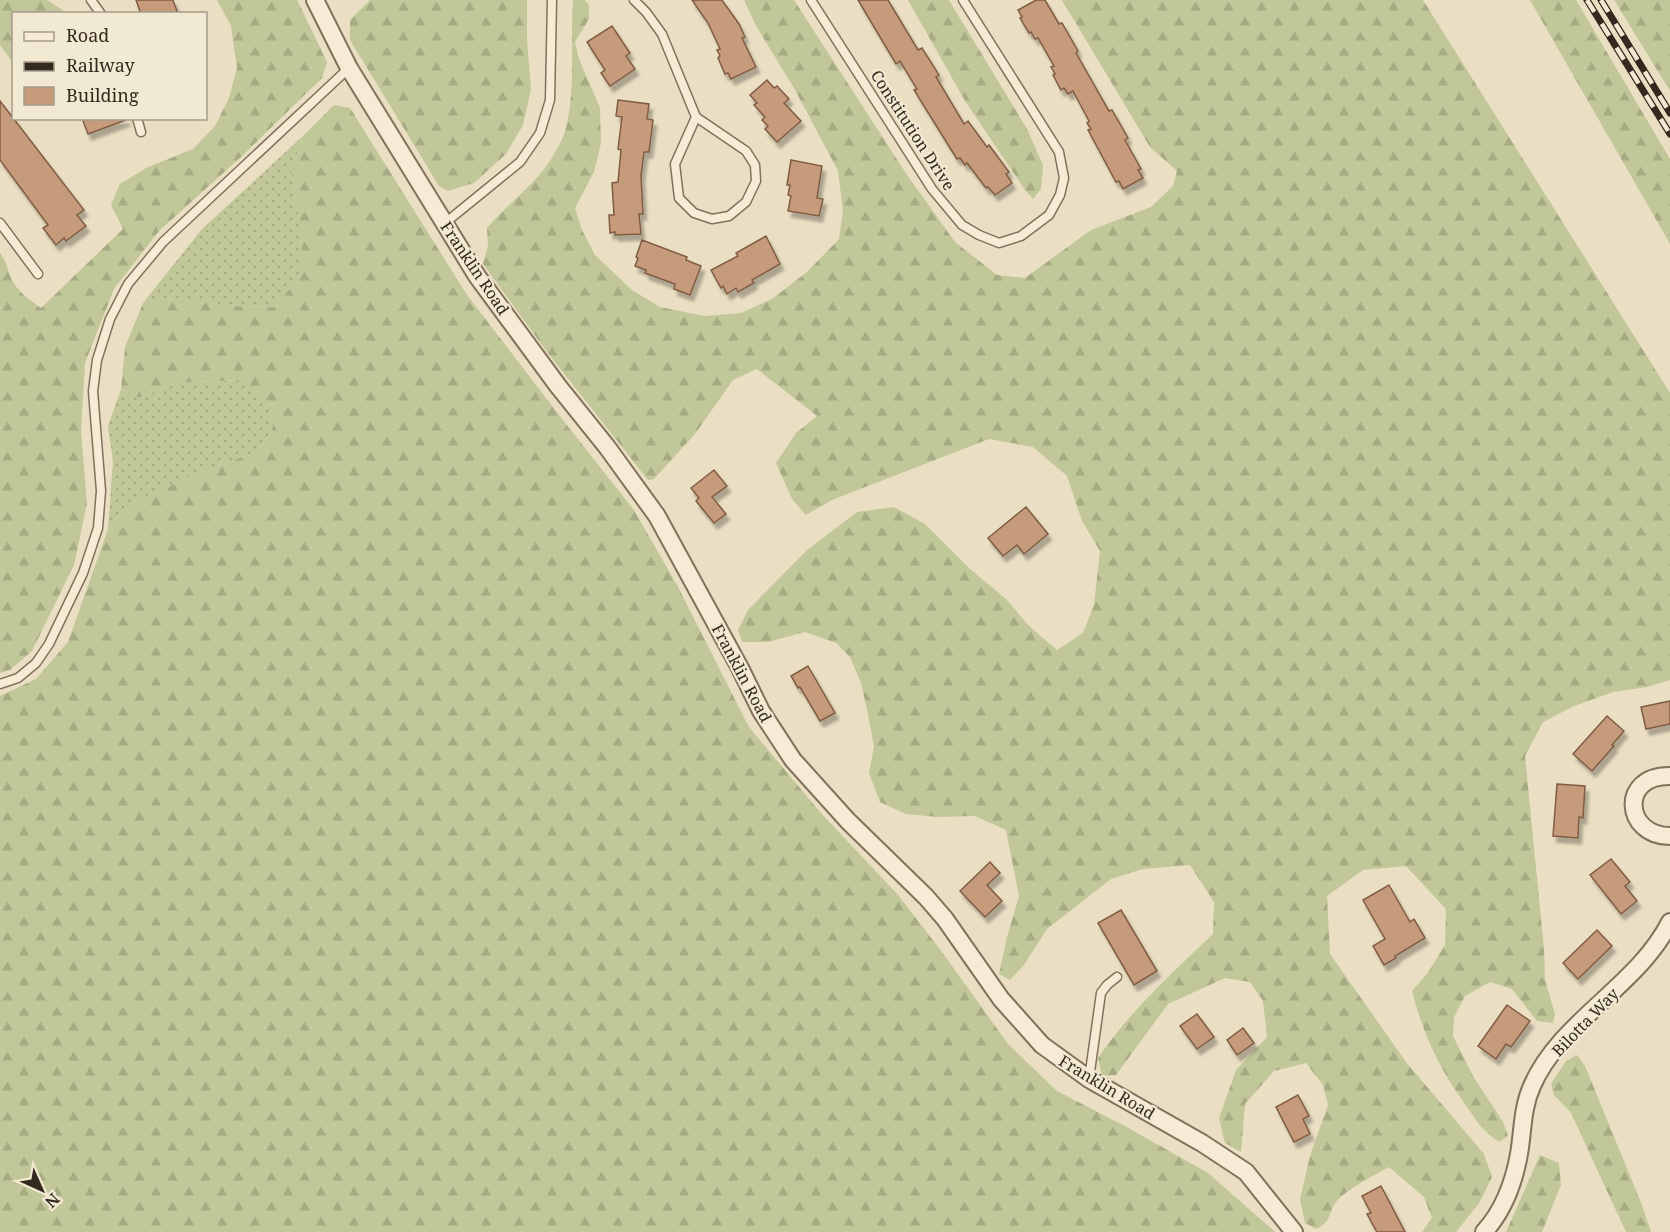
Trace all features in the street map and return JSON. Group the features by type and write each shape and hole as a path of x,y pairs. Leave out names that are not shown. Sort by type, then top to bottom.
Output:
{"street":[{"name":"Franklin Road","path":"315,0 349,68 477,276 657,516 761,711 793,760 848,822 932,904 1001,999 1042,1045 1089,1079 1202,1143 1246,1172 1294,1232"},
{"path":"1670,776 1649,779 1635,792 1633,801 1634,811 1644,827 1662,836 1670,836"},
{"name":"Bilotta Way","path":"1484,1232 1502,1207 1512,1183 1520,1152 1523,1114 1532,1086 1569,1034 1642,963 1660,941 1670,922"}],"lane":[{"path":"445,224 520,162 540,133 550,100 552,0"},
{"path":"634,0 662,34 696,117 746,151 755,165 756,181 746,202 729,216 711,219 694,213 679,198 675,164 696,117"},
{"name":"Constitution Drive","path":"811,0 932,189 962,225 979,236 999,243 1021,236 1049,216 1060,195 1064,178 1059,152 963,0"},
{"path":"0,684 18,678 36,663 49,644 83,573 98,528 101,491 93,391 97,360 110,320 128,284 163,242 349,68"},
{"path":"138,120 141,132"},
{"path":"0,223 38,274"},
{"path":"1089,1079 1096,1015 1101,993 1117,977"}],"green space":[{"path":"0,0 47,0 65,12 12,12 12,62 0,45"},
{"path":"217,0 297,0 327,62 322,78 241,157 159,231 114,289 85,363 81,430 87,504 74,565 32,651 10,670 0,673 0,253 15,284 25,296 41,308 123,229 111,205 120,184 146,168 193,149 215,126 229,98 237,68 231,26"},
{"path":"370,0 527,0 531,89 523,125 506,154 474,183 448,191 439,186 350,40 350,20"},
{"path":"573,0 585,0 589,5 589,19 575,42 579,59 600,108 601,143 594,172 575,208 582,230 595,255 632,290 660,307 704,316 741,313 772,299 807,272 839,239 843,211 838,171 794,88 756,26 744,0 794,0 907,175 955,242 997,275 1025,278 1091,230 1151,207 1173,186 1177,171 1150,147 1062,0 1423,0 1670,393 1670,680 1647,687 1613,692 1574,706 1543,722 1525,756 1545,980 1555,1014 1553,1023 1537,1021 1512,989 1490,982 1465,996 1454,1017 1453,1036 1473,1076 1503,1122 1508,1136 1499,1142 1488,1134 1455,1090 1433,1050 1412,991 1427,974 1445,945 1446,909 1406,866 1363,870 1327,896 1330,954 1406,1062 1484,1154 1492,1177 1480,1202 1456,1232 1422,1232 1432,1218 1424,1197 1389,1167 1340,1198 1321,1226 1316,1229 1305,1223 1300,1199 1310,1156 1328,1105 1323,1085 1306,1063 1274,1071 1245,1104 1241,1152 1225,1143 1219,1118 1236,1070 1267,1037 1263,1001 1250,982 1225,978 1168,1004 1116,1075 1102,1076 1098,1058 1110,1041 1152,993 1213,934 1214,902 1190,865 1143,869 1111,879 1047,929 1024,965 1010,980 999,974 1019,896 1006,830 975,816 938,817 906,814 880,802 869,773 874,746 861,683 850,657 836,643 805,632 768,642 742,642 738,630 748,610 807,550 857,512 894,507 925,524 970,569 1006,599 1029,626 1057,650 1083,633 1094,605 1100,551 1082,521 1067,476 1033,447 989,439 832,500 806,515 792,499 776,463 796,433 817,416 757,369 733,380 695,434 654,479 648,480 547,352 483,264 488,246 487,228 540,174 565,133 572,81"},
{"path":"908,0 949,0 1027,129 1043,165 1041,189 1033,199 965,101"},
{"path":"1530,0 1576,0 1670,159 1670,244"},
{"path":"1614,0 1670,0 1670,91"},
{"path":"334,105 350,108 467,295 634,510 677,585 749,727 820,812 899,896 1008,1044 1057,1091 1208,1173 1275,1232 0,1232 0,696 36,679 68,642 108,529 127,505 192,476 258,451 273,429 269,400 240,380 176,383 139,398 121,389 125,347 143,303 166,298 235,306 275,307 303,272 301,228 291,171 303,136"},
{"path":"303,136 291,171 301,228 303,272 275,307 235,306 166,298 143,303 202,229"},
{"path":"241,380 269,400 273,429 258,451 192,476 127,505 108,529 113,461 108,426 121,389 139,398 176,383"},
{"path":"1577,1055 1585,1066 1651,1232 1626,1232 1571,1113 1554,1095 1551,1084 1566,1061"},
{"path":"1540,1155 1559,1163 1561,1185 1542,1232 1506,1232"}],"building":[{"path":"136,0 173,0 177,12 140,12"},
{"path":"692,0 722,0 739,24 745,37 742,38 756,67 731,79 728,73 725,74 718,58 720,56 717,50 720,49 708,23"},
{"path":"858,0 888,0 918,50 922,48 939,75 936,77 964,124 968,121 987,147 989,145 1009,172 1006,174 1012,183 995,195 988,187 986,188 967,163 965,165 960,158 957,159 914,90 917,89 900,61 896,64"},
{"path":"1036,0 1045,0 1059,24 1062,23 1109,111 1112,110 1128,138 1125,140 1141,169 1138,170 1143,178 1123,189 1119,181 1116,182 1088,130 1091,129 1087,123 1089,121 1073,91 1068,94 1064,88 1061,90 1053,75 1055,74 1051,67 1054,66 1038,38 1035,39 1031,32 1029,33 1020,18 1022,17 1018,10"},
{"path":"612,26 630,53 626,56 635,69 610,86 601,73 605,70 587,42"},
{"path":"767,80 774,88 777,86 789,99 784,103 801,121 777,142 765,129 768,126 762,120 765,117 754,105 757,103 750,95"},
{"path":"618,100 649,104 647,119 653,120 649,152 644,152 641,176 643,214 639,214 641,234 615,235 615,232 610,233 609,215 614,215 612,183 618,182 621,150 618,149 622,117 616,116"},
{"path":"0,101 12,117 12,120 15,120 84,210 77,215 86,226 66,241 64,238 56,245 43,228 48,225 0,160"},
{"path":"83,120 126,120 88,134"},
{"path":"791,160 822,166 817,198 823,199 819,216 788,211 791,196 788,195 790,185 787,185"},
{"path":"766,236 780,264 752,280 754,283 738,292 736,288 727,294 711,270 738,256 736,253"},
{"path":"642,240 687,257 686,260 701,266 690,295 674,289 675,284 645,273 646,270 635,266"},
{"path":"714,470 727,486 712,497 726,514 714,523 696,501 699,498 691,488"},
{"path":"1026,507 1048,534 1024,554 1017,545 1003,556 988,538"},
{"path":"808,666 835,713 820,721 791,676"},
{"path":"1670,701 1670,724 1646,729 1641,707"},
{"path":"1607,716 1624,731 1592,771 1573,754"},
{"path":"1557,784 1585,786 1583,818 1579,817 1578,838 1553,836"},
{"path":"1611,859 1630,882 1625,886 1637,901 1621,914 1590,875"},
{"path":"990,862 1000,873 987,885 1002,901 985,917 960,891"},
{"path":"1389,885 1410,922 1414,919 1425,938 1384,965 1373,946 1385,939 1363,900"},
{"path":"1121,910 1157,971 1134,985 1098,923"},
{"path":"1597,930 1612,946 1578,979 1563,963"},
{"path":"1507,1005 1530,1021 1511,1047 1506,1044 1496,1059 1478,1046"},
{"path":"1197,1014 1214,1037 1197,1049 1180,1026"},
{"path":"1243,1028 1254,1043 1237,1055 1227,1040"},
{"path":"1298,1095 1309,1116 1303,1119 1310,1134 1294,1142 1276,1107"},
{"path":"1381,1186 1405,1232 1377,1232 1367,1214 1371,1213 1362,1196"}],"railway":[{"path":"1587,0 1670,134"},
{"path":"1601,0 1670,113"}]}
